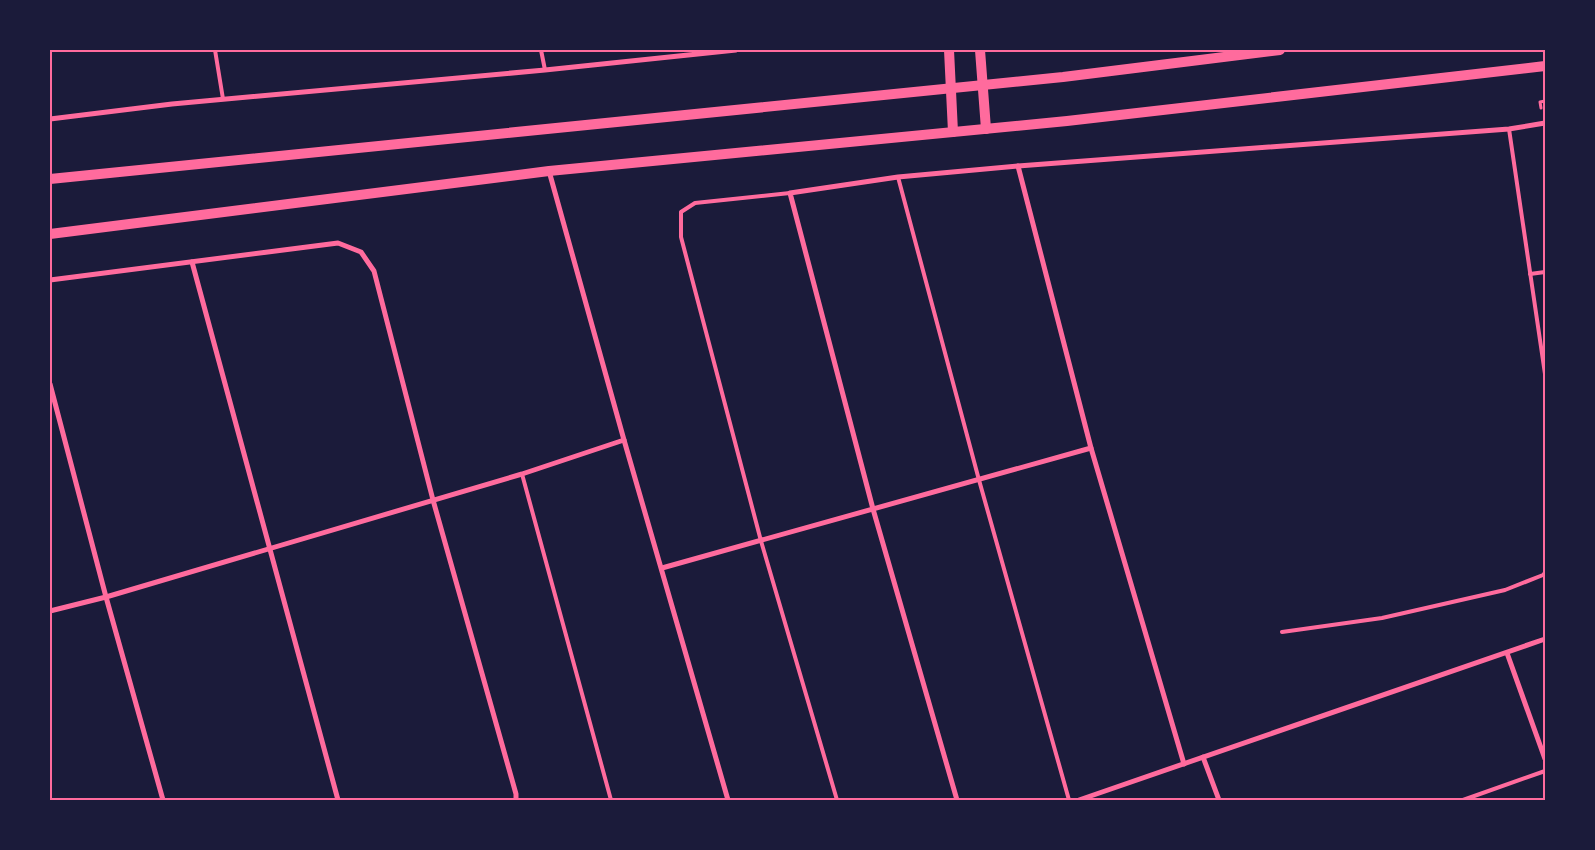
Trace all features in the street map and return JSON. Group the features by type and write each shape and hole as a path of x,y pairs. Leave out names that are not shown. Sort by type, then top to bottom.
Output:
{"main road":[{"path":"949,50 953,132"},
{"path":"980,50 986,129"},
{"path":"50,179 1073,76 1280,50"},
{"path":"50,234 549,171 1067,121 1545,66"}],"street":[{"path":"50,119 172,104 545,70 736,50"},
{"path":"957,800 873,510 790,193 898,177 1018,166 1509,129 1545,123"},
{"path":"1018,166 1091,448 1184,764"},
{"path":"549,171 728,800"},
{"path":"50,280 338,243 361,252 374,271 433,500 516,794 516,800"},
{"path":"192,262 338,800"},
{"path":"50,384 106,596 163,800"},
{"path":"50,611 522,474 624,440"},
{"path":"662,568 1091,448"},
{"path":"1079,800 1545,639"},
{"path":"1507,652 1545,759"},
{"path":"1203,757 1219,800"}],"lane":[{"path":"215,50 223,99"},
{"path":"541,50 545,70"},
{"path":"1509,129 1545,374"},
{"path":"898,177 979,480 1069,800"},
{"path":"790,193 695,203 681,212 681,237 761,541 837,800"},
{"path":"1530,274 1545,272"},
{"path":"522,474 611,800"},
{"path":"1282,632 1382,618 1496,592 1543,576 1545,573"},
{"path":"1462,800 1545,770"}]}
